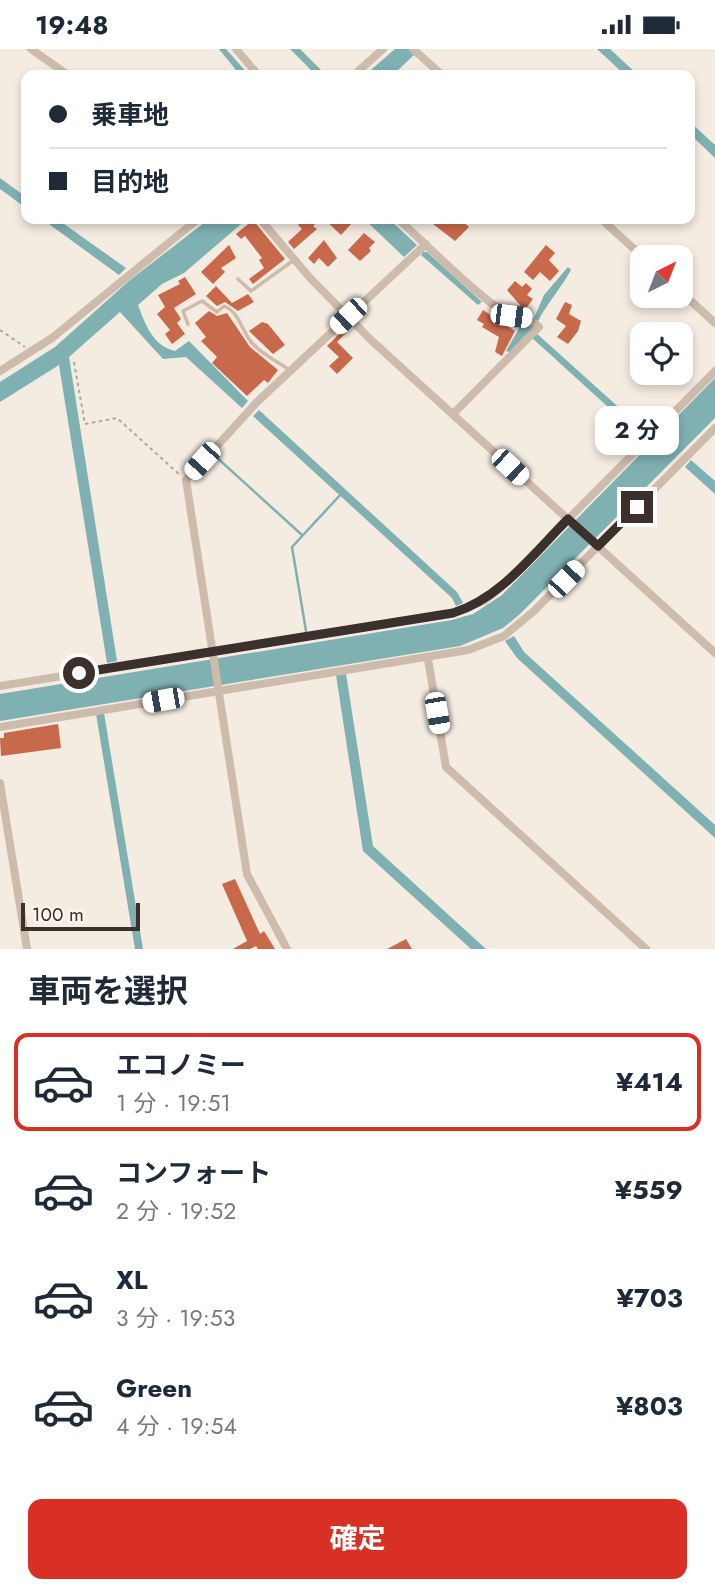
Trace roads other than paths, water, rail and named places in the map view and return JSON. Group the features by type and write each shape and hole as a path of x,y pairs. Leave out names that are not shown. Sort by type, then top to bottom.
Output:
{"street":[{"path":"31,49 61,70"},
{"path":"236,49 254,70"},
{"path":"360,70 383,49"},
{"path":"416,51 437,70"},
{"path":"0,371 31,352 192,224"},
{"path":"264,224 294,260 348,316 715,653"},
{"path":"404,224 491,303 511,316 535,325 529,340 453,414"},
{"path":"607,224 630,245"},
{"path":"287,949 247,874 186,480 257,401 426,244"},
{"path":"693,303 715,323"},
{"path":"0,686 212,654 470,608 499,589 715,371"},
{"path":"0,727 348,668 428,659 468,650 511,631 534,611 595,544 715,428"},
{"path":"428,659 446,767 646,949"},
{"path":"0,783 27,949"}],"lane":[{"path":"238,278 251,291 294,260"},
{"path":"188,324 183,311 192,303 202,301 217,312 224,306 229,308 239,319 246,336 256,348 290,370"}],"water":[{"path":"219,49 226,49 245,70 236,70"},
{"path":"290,49 300,49 321,70 311,70"},
{"path":"395,49 420,49 398,70 371,70"},
{"path":"597,49 610,49 633,70 620,70"},
{"path":"695,127 715,145 715,158 695,139"},
{"path":"0,178 21,193 21,204 0,189"},
{"path":"49,224 64,224 126,268 119,275"},
{"path":"203,224 241,224 184,273 162,284 138,305 155,339 175,351 189,341 248,401 242,408 186,357 163,359 120,312 69,357 117,661 107,663 59,365 0,402 0,382 55,347 130,280"},
{"path":"369,224 394,224 417,245 404,257"},
{"path":"427,252 482,302 478,305 421,255"},
{"path":"568,267 571,270 541,315 534,331 645,431 641,437 530,336 511,353 506,351 521,325 531,325 544,295"},
{"path":"715,378 715,418 503,628 460,646 0,721 0,694 452,620 473,614 502,595"},
{"path":"259,410 457,592 463,603 456,606 452,598 253,416"},
{"path":"691,460 715,481 715,494 685,467"},
{"path":"514,636 524,652 715,825 715,838 517,658 505,641"},
{"path":"346,674 373,846 486,949 471,949 363,851 336,675"},
{"path":"104,713 143,949 135,949 96,714"}],"waterway":[{"path":"214,455 302,535"},
{"path":"306,631 292,547 342,493"}]}
